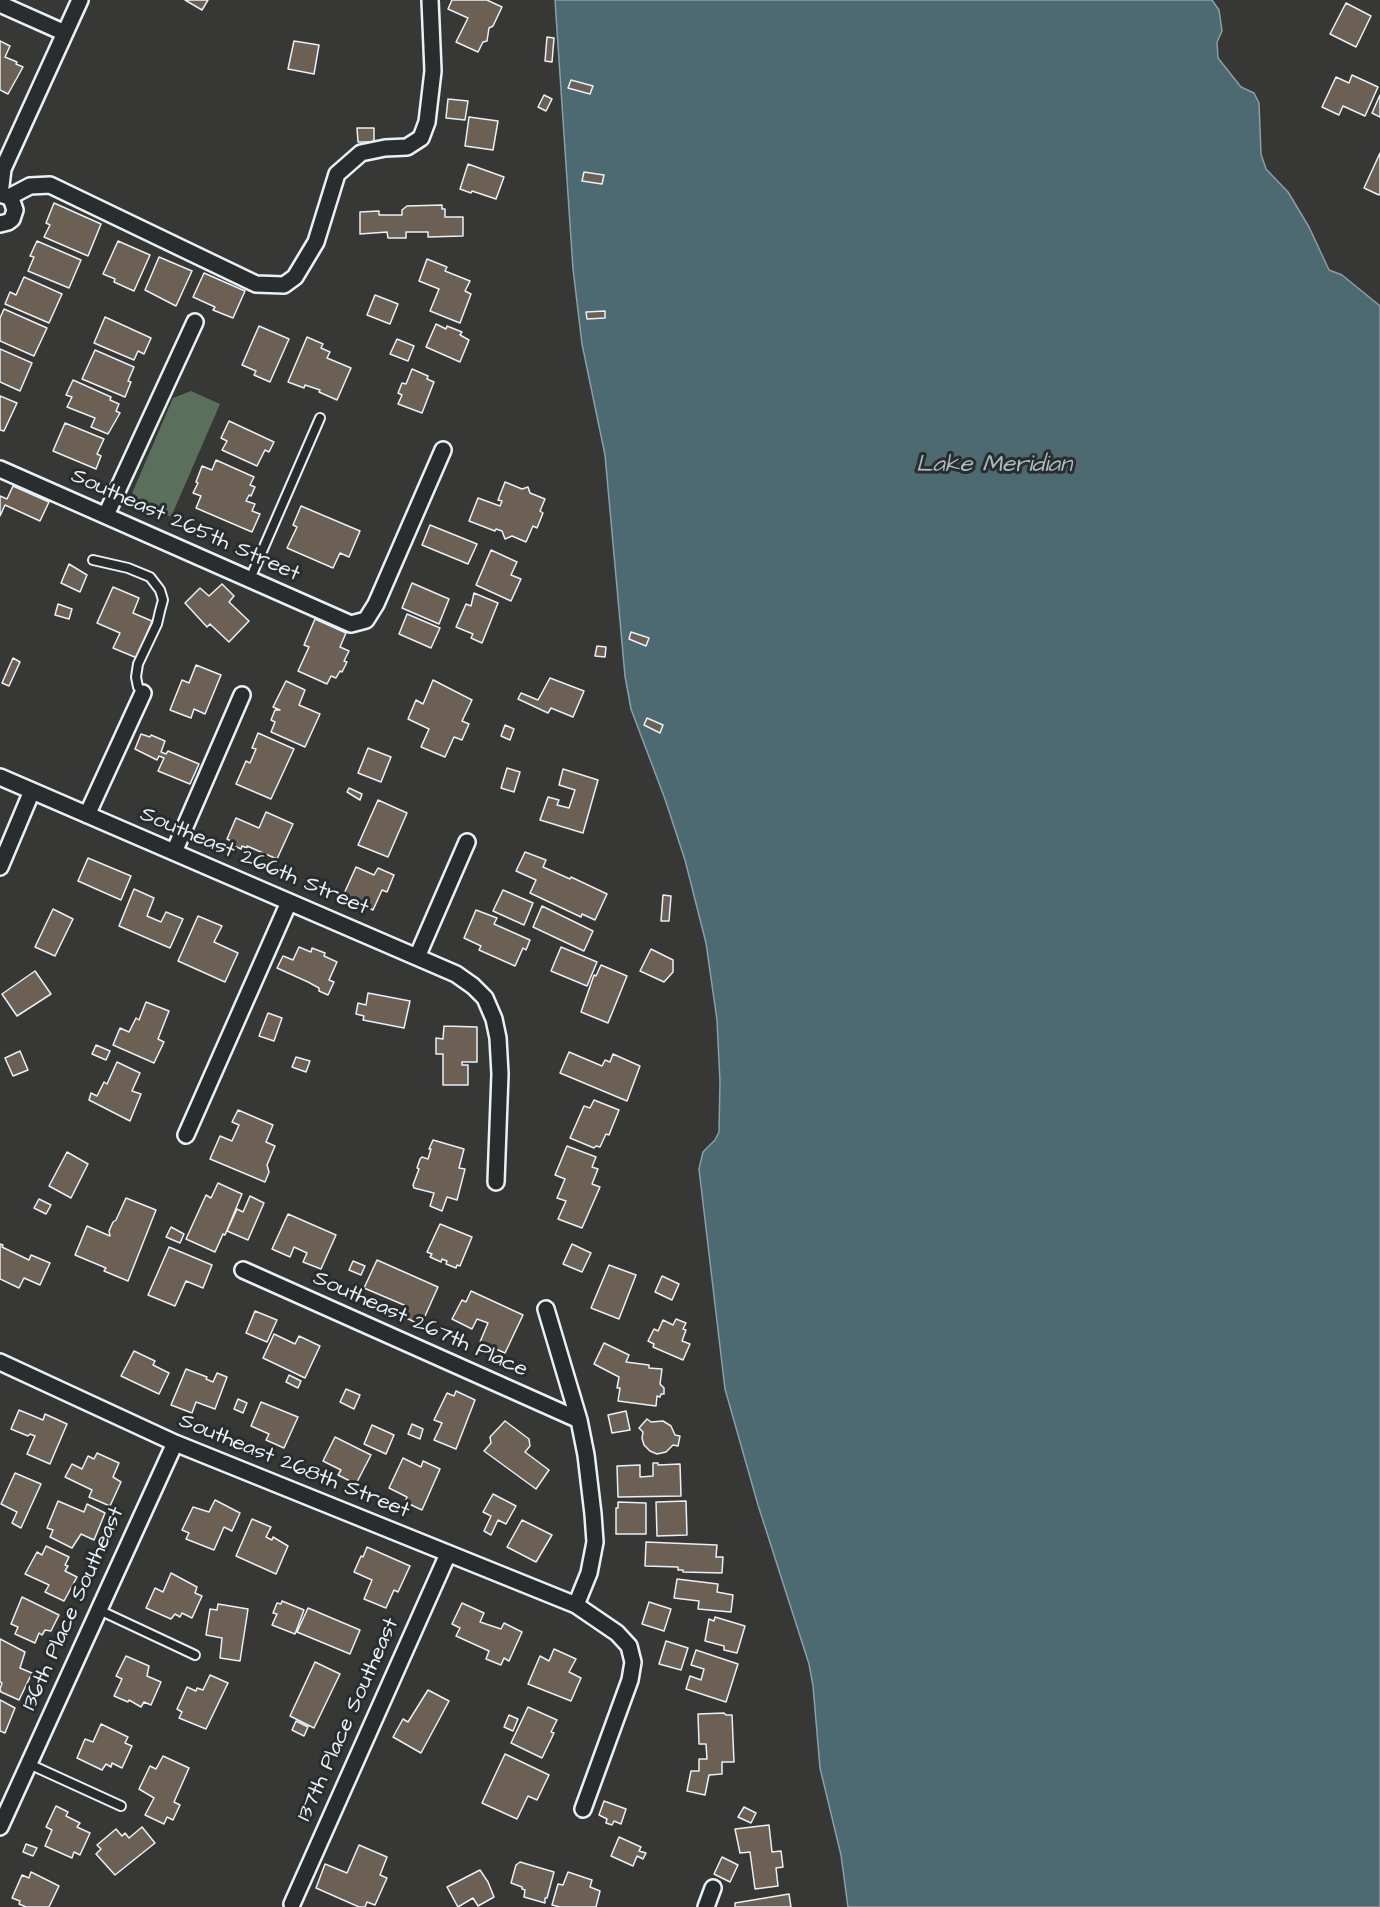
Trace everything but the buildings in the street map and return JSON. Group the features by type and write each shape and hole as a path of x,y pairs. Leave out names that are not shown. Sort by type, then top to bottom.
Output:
{"street":[{"path":"1,227 12,219 15,210 15,205 4,195 3,169 80,0"},
{"path":"4,195 30,186 50,185 256,284 284,285 295,278 316,242 336,174 361,153 385,148 407,147 421,138 427,122 433,71 430,0"},
{"path":"0,4 65,33"},
{"path":"106,515 195,322"},
{"name":"Southeast 265th Street","path":"0,469 351,624 366,620 376,604 443,450"},
{"path":"87,815 143,693"},
{"path":"174,852 242,695"},
{"name":"Southeast 266th Street","path":"0,777 456,974 473,986 485,998 494,1019 498,1038 500,1074 496,1182"},
{"path":"0,867 32,791"},
{"path":"417,957 467,842"},
{"path":"186,1135 289,902"},
{"name":"Southeast 267th Place","path":"243,1270 579,1420"},
{"path":"546,1309 579,1420 594,1514 595,1542 589,1573 576,1605"},
{"name":"Southeast 268th Street","path":"0,1362 175,1443 576,1605 617,1633 629,1646 633,1662 630,1680 583,1809"},
{"name":"136th Place Southeast","path":"0,1827 175,1443"},
{"name":"137th Place Southeast","path":"292,1904 448,1554"},
{"path":"706,1907 713,1888"}],"lane":[{"path":"250,579 320,418"},
{"path":"93,560 128,567 150,577 160,590 163,600 159,617 138,664 136,677 138,687 143,693"},
{"path":"99,1610 195,1655"},
{"path":"29,1764 121,1806"}],"green space":[{"path":"191,391 220,404 171,517 130,498 173,398"}],"water":[{"name":"Lake Meridian","path":"555,0 1212,0 1219,10 1222,31 1217,42 1218,58 1241,87 1254,93 1259,103 1261,154 1266,169 1288,192 1309,227 1329,270 1342,275 1380,306 1380,1907 848,1907 841,1855 820,1768 809,1664 758,1505 725,1389 699,1169 703,1152 715,1140 719,1132 720,1082 717,1020 706,943 685,860 631,709 625,676 605,455 582,344 573,269"}]}
